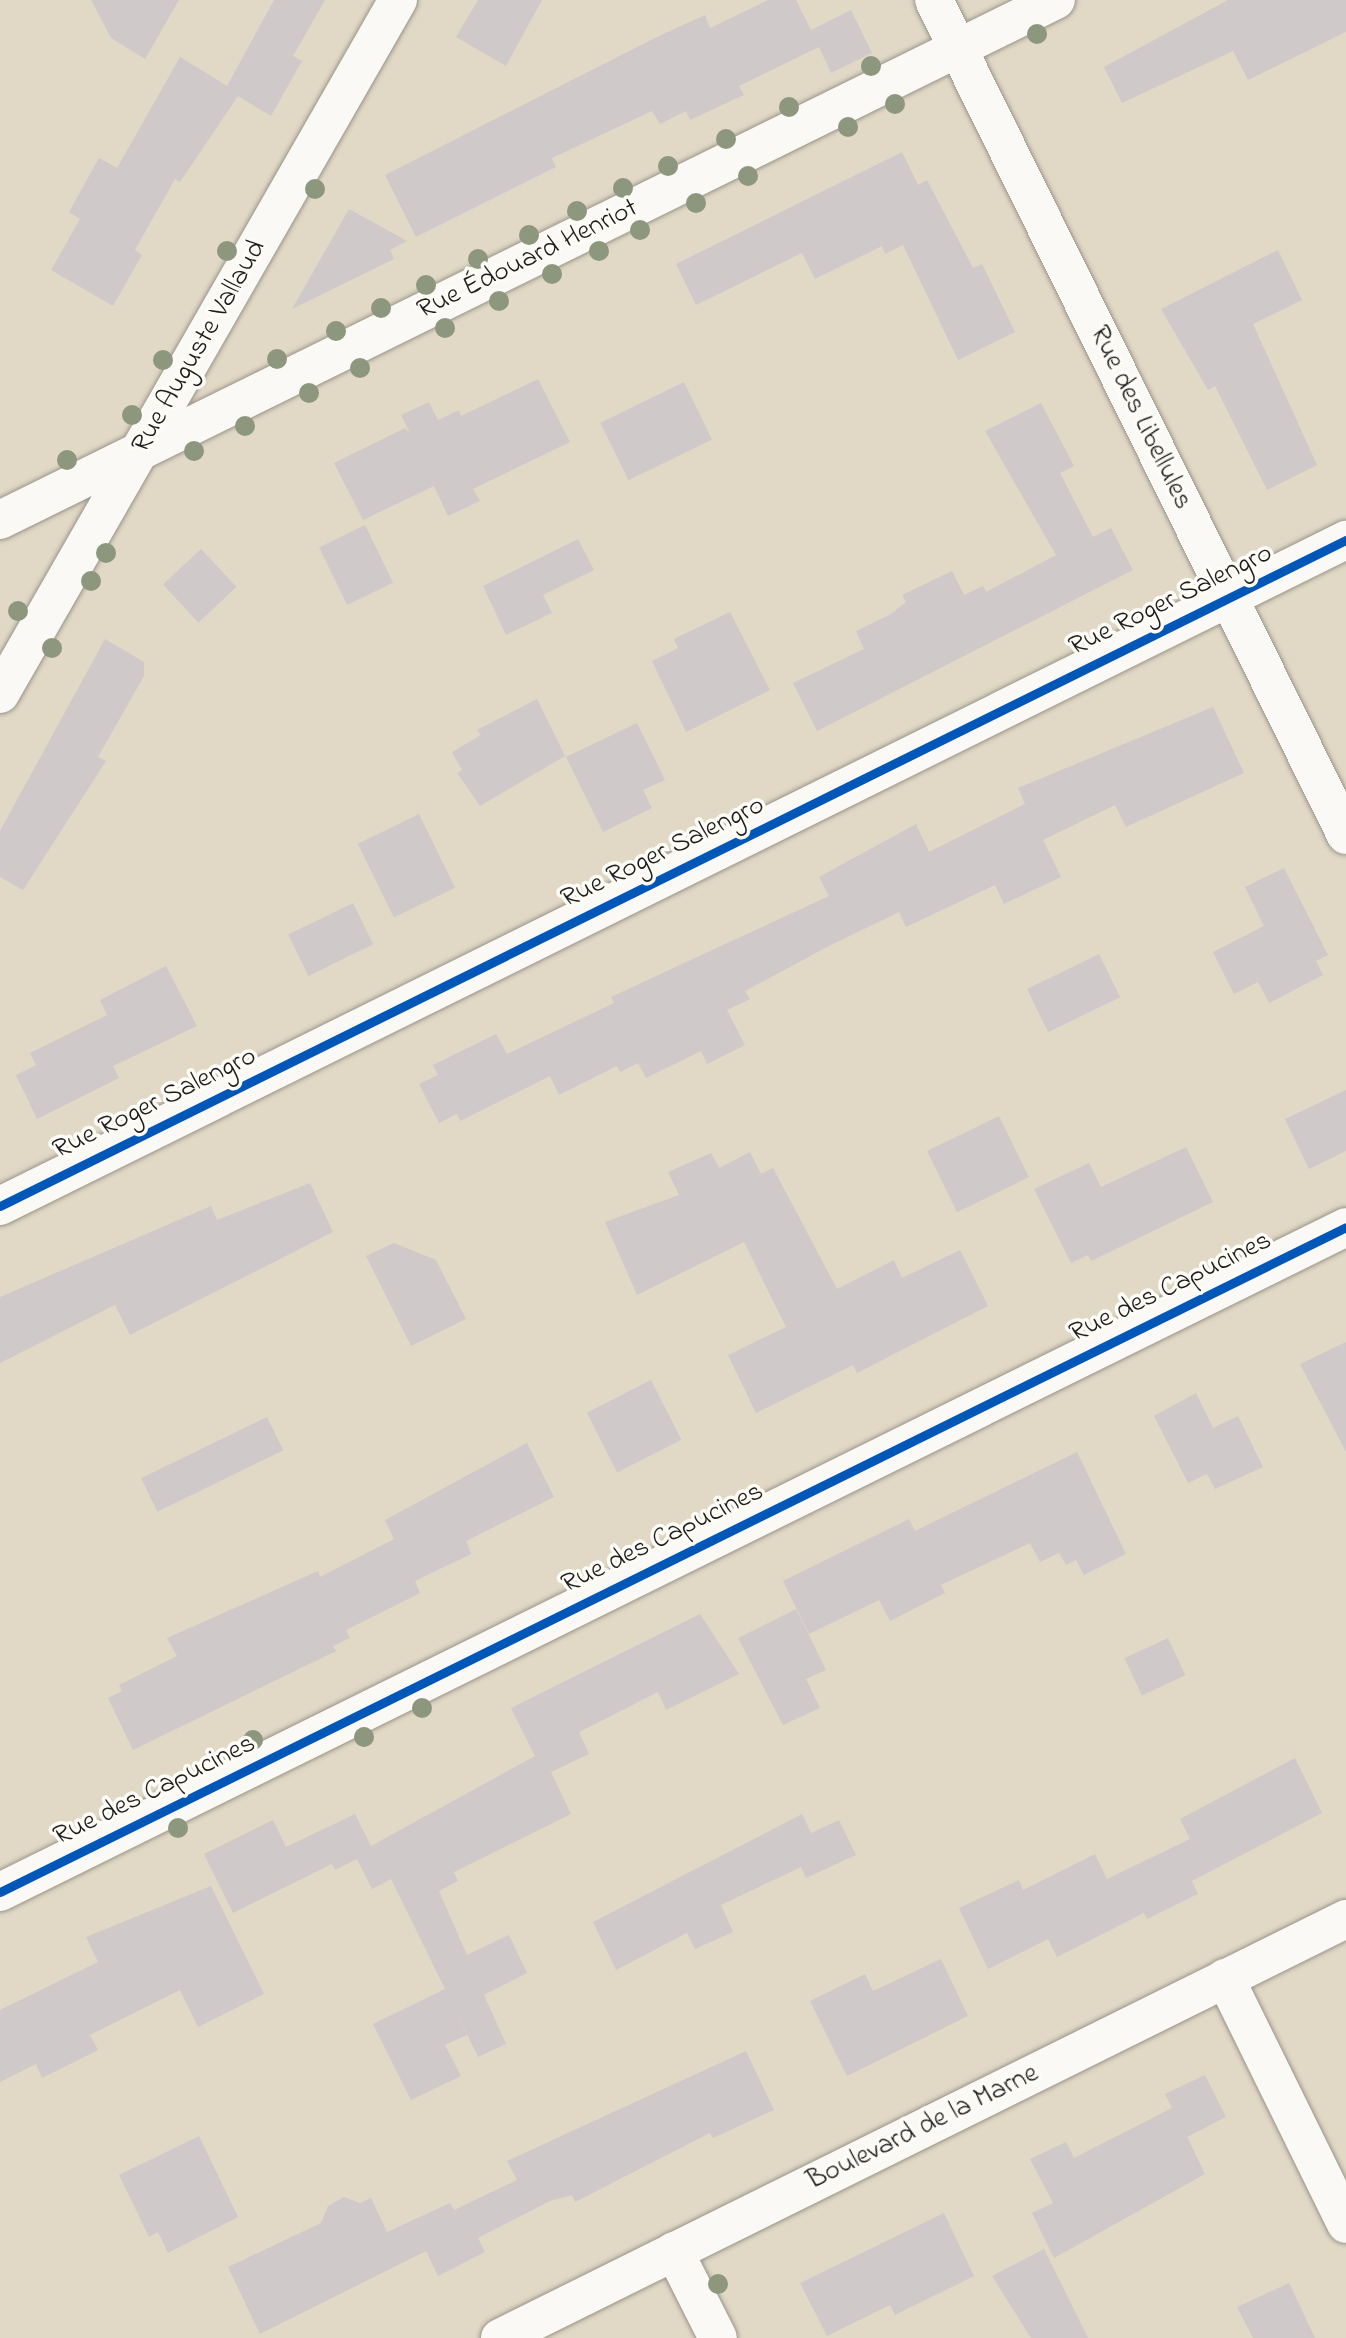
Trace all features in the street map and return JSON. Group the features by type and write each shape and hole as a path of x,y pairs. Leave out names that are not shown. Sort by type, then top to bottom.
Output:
{"street":[{"name":"Rue Auguste Vallaud","path":"0,694 398,0"},
{"name":"Rue des Libellules","path":"934,0 1346,835"},
{"name":"Rue Édouard Henriot","path":"0,520 1056,0"},
{"name":"Rue Roger Salengro","path":"0,1206 1346,541"},
{"name":"Rue des Capucines","path":"0,1892 1346,1227"},
{"name":"Boulevard de la Marne","path":"500,2338 1346,1919"},
{"path":"1225,1978 1346,2224"},
{"path":"674,2251 718,2338"}],"building":[{"path":"91,0 179,0 145,59 111,38"},
{"path":"274,0 325,0 293,56 302,61 271,116 238,96 180,182 175,179 135,250 142,255 113,306 51,270 80,219 69,212 99,158 117,168 180,57 227,86"},
{"path":"478,0 542,0 506,66 456,37"},
{"path":"768,0 796,0 811,30 851,10 872,53 831,73 819,47 739,86 744,95 690,120 686,111 660,124 652,111 552,158 556,167 416,237 385,175 659,36 705,15 710,28"},
{"path":"1228,0 1346,0 1346,32 1248,80 1233,51 1122,103 1104,67"},
{"path":"902,152 918,185 927,180 973,268 982,264 1015,332 958,360 903,245 885,254 882,246 815,279 802,253 696,305 676,264"},
{"path":"349,209 407,241 390,250 394,259 292,309"},
{"path":"1278,250 1302,300 1253,324 1317,465 1267,490 1215,386 1208,390 1161,309"},
{"path":"538,379 570,442 473,489 480,501 448,516 434,486 363,520 334,463 405,428 410,433 401,415 429,402 438,420 459,410 461,416"},
{"path":"684,382 712,440 628,480 600,423"},
{"path":"1041,403 1074,466 1060,473 1093,537 1111,528 1133,570 817,731 793,683 864,649 856,631 891,614 906,602 902,595 952,571 964,595 983,586 986,592 1056,555 985,431"},
{"path":"365,525 393,583 347,605 319,547"},
{"path":"578,539 594,570 543,595 552,613 506,635 483,586"},
{"path":"201,549 236,587 198,622 163,584"},
{"path":"730,612 770,690 686,732 652,661 678,648 674,639"},
{"path":"105,639 144,662 144,676 98,757 106,761 23,890 0,877 0,831"},
{"path":"537,699 565,756 480,806 457,773 462,770 452,752 481,735 477,730"},
{"path":"1213,707 1244,773 1126,827 1115,805 1043,840 1061,877 1004,904 995,885 906,927 899,912 745,991 750,999 727,1010 745,1045 707,1064 701,1051 646,1078 638,1063 620,1072 617,1066 559,1095 550,1076 460,1121 457,1114 439,1123 419,1084 438,1075 433,1065 496,1034 507,1054 614,1003 611,997 829,896 819,877 916,824 929,852 1025,804 1018,788"},
{"path":"637,723 665,780 643,790 652,808 603,832 566,757"},
{"path":"419,814 455,888 394,918 358,844"},
{"path":"1284,868 1328,955 1316,961 1323,975 1269,1003 1258,982 1234,994 1213,952 1264,926 1245,887"},
{"path":"353,903 373,944 308,976 288,935"},
{"path":"1099,954 1120,997 1048,1032 1027,989"},
{"path":"166,966 197,1026 113,1066 119,1078 37,1119 16,1075 36,1065 30,1053 107,1015 100,1000"},
{"path":"1346,1090 1346,1151 1309,1169 1285,1119"},
{"path":"999,1116 1029,1177 957,1212 927,1151"},
{"path":"1186,1147 1213,1202 1091,1261 1088,1255 1071,1263 1034,1189 1089,1163 1101,1187"},
{"path":"750,1152 761,1174 773,1168 837,1289 894,1260 902,1278 960,1250 988,1306 857,1373 853,1365 756,1413 728,1355 786,1327 744,1242 637,1295 605,1222 679,1195 668,1172 711,1153 719,1168"},
{"path":"310,1183 333,1232 130,1335 115,1305 0,1363 0,1297 211,1206 217,1220"},
{"path":"394,1243 436,1260 466,1319 411,1346 366,1256"},
{"path":"1346,1342 1346,1452 1300,1364"},
{"path":"651,1380 681,1440 617,1472 587,1413"},
{"path":"1196,1393 1213,1428 1238,1416 1263,1467 1215,1489 1207,1474 1188,1483 1154,1416"},
{"path":"267,1417 283,1450 157,1512 141,1478"},
{"path":"527,1443 554,1497 466,1541 471,1554 415,1581 420,1593 346,1630 350,1638 333,1646 336,1651 133,1750 108,1698 122,1691 119,1685 177,1656 167,1638 318,1571 320,1577 394,1539 385,1520"},
{"path":"1077,1452 1126,1554 1084,1575 1076,1560 1066,1565 1059,1553 1040,1562 1030,1543 941,1585 945,1593 890,1621 879,1600 809,1634 783,1581 909,1519 915,1531"},
{"path":"796,1609 826,1670 806,1679 820,1708 783,1725 738,1638"},
{"path":"700,1614 739,1674 666,1710 658,1692 579,1732 589,1754 551,1772 571,1814 454,1872 458,1881 439,1891 467,1955 509,1935 527,1973 484,1995 506,2044 478,2057 455,2009 467,2035 445,2045 461,2076 411,2100 373,2024 445,1989 391,1879 372,1889 357,1859 335,1870 332,1864 233,1913 204,1854 273,1820 286,1847 355,1814 371,1846 535,1756 511,1708"},
{"path":"1168,1638 1185,1675 1142,1695 1124,1658"},
{"path":"1295,1758 1322,1813 1192,1881 1198,1894 1147,1919 1144,1913 1057,1957 1048,1939 988,1969 959,1908 1019,1880 1023,1890 1095,1854 1107,1879 1190,1839 1180,1819"},
{"path":"802,1814 811,1833 839,1820 856,1855 806,1878 801,1867 721,1905 733,1932 695,1949 687,1933 616,1970 593,1922"},
{"path":"211,1886 264,1994 198,2027 180,1990 90,2035 98,2050 42,2078 36,2064 0,2082 0,2010 98,1962 86,1937"},
{"path":"941,1959 968,2016 847,2076 810,2001 865,1974 873,1991"},
{"path":"746,2051 774,2110 713,2138 710,2133 575,2202 572,2195 550,2201 478,2238 485,2252 438,2276 426,2251 260,2334 228,2267 321,2223 328,2206 344,2197 360,2203 371,2198 387,2232 450,2203 454,2210 517,2180 507,2161"},
{"path":"1205,2075 1226,2117 1187,2137 1205,2174 1054,2258 1032,2213 1053,2203 1030,2159 1066,2142 1074,2158 1172,2108 1165,2094"},
{"path":"199,2136 238,2217 168,2253 158,2232 149,2237 119,2175"},
{"path":"944,2213 974,2276 895,2315 890,2305 827,2336 800,2283"},
{"path":"1044,2249 1088,2338 1031,2338 992,2276"},
{"path":"1289,2283 1315,2338 1253,2338 1237,2307"}],"cycle path":[{"path":"0,1206 1346,540"},
{"path":"0,1892 1346,1227"}]}
